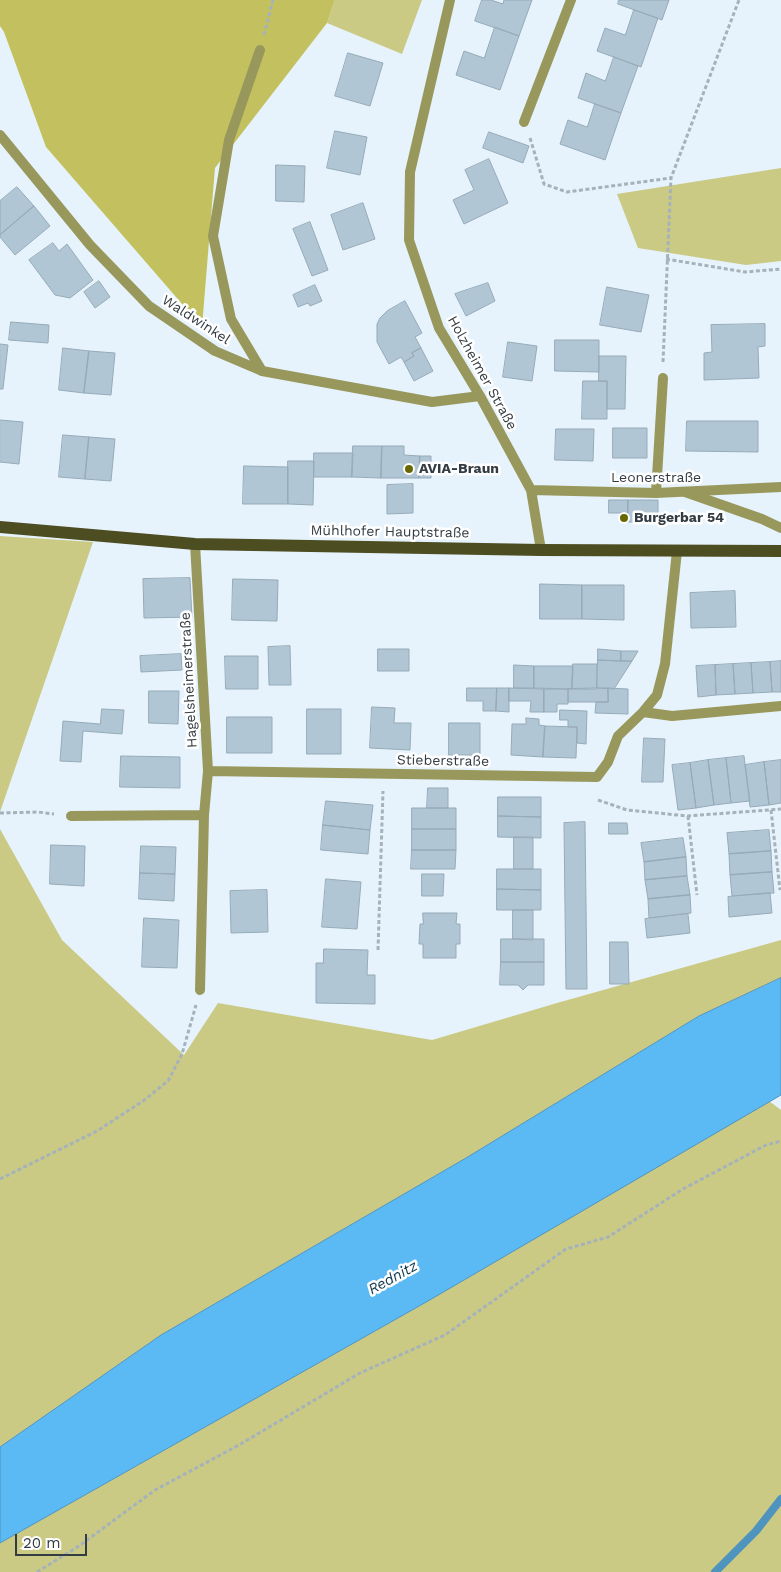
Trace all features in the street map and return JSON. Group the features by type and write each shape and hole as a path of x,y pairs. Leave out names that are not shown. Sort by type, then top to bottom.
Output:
{"main road":[{"name":"Mühlhofer Hauptstraße","path":"0,527 196,544 541,550 781,551"}],"street":[{"name":"Holzheimer Straße","path":"450,0 410,172 409,240 439,328 480,396 531,490 541,550"},
{"path":"524,122 571,0"},
{"path":"260,50 229,140 213,236 231,319 262,370"},
{"name":"Waldwinkel","path":"0,135 90,245 149,306 214,351 262,370 432,402 480,396"},
{"path":"656,493 663,378"},
{"name":"Leonerstraße","path":"531,490 656,493 781,487"},
{"path":"685,492 762,519 781,528"},
{"name":"Hagelsheimerstraße","path":"196,544 208,771 204,815 200,990"},
{"name":"Stieberstraße","path":"208,771 597,777 608,762 618,736 643,712 657,694 665,664 677,551"},
{"path":"643,712 672,716 781,706"},
{"path":"71,816 204,815"}],"path":[{"path":"260,50 273,0"},
{"path":"663,378 666,259 671,178 739,0"},
{"path":"524,122 544,184 567,192 671,178"},
{"path":"666,259 745,272 781,269"},
{"path":"378,950 383,774"},
{"path":"598,800 627,810 688,816 781,809"},
{"path":"771,810 780,890"},
{"path":"0,813 38,812 71,816"},
{"path":"688,816 696,895"},
{"path":"0,1179 97,1131 168,1082 182,1054 200,990"},
{"path":"37,1572 79,1546 155,1490 239,1445 360,1373 445,1335 566,1249 608,1237 683,1189 766,1145 781,1141"}],"shaded area":[{"path":"0,0 335,0 327,23 215,168 202,327 46,147 4,32 0,26"},
{"path":"335,0 422,0 402,54 327,23"},
{"path":"781,168 781,261 746,265 638,248 617,194"},
{"path":"0,536 93,542 0,812"},
{"path":"0,829 62,940 184,1055 218,1003 432,1040 781,940 781,978 699,1016 466,1158 161,1335 0,1447"},
{"path":"769,1101 781,1110 781,1572 0,1572 0,1543 428,1301"}],"water":[{"name":"Rednitz","path":"781,978 781,1095 428,1301 0,1543 0,1447 161,1335 466,1158 699,1016"}],"building":[{"path":"482,0 491,0 503,4 504,0 532,0 519,36 475,21"},
{"path":"619,0 669,0 662,20 618,4"},
{"path":"634,10 658,18 641,67 597,51 605,28 625,35"},
{"path":"495,27 519,36 500,90 456,75 464,51 484,58"},
{"path":"348,53 383,63 370,106 335,96"},
{"path":"614,57 638,66 621,113 578,98 586,73 605,81"},
{"path":"595,104 621,113 605,160 560,144 568,120 587,127"},
{"path":"335,131 367,137 360,175 327,168"},
{"path":"489,132 529,146 523,163 483,148"},
{"path":"489,159 508,203 464,224 453,200 474,190 465,170"},
{"path":"276,165 305,166 304,202 276,201"},
{"path":"17,187 34,206 0,235 0,201"},
{"path":"363,203 375,239 343,250 331,215"},
{"path":"34,206 50,226 15,255 0,235"},
{"path":"310,222 328,270 312,276 293,229"},
{"path":"53,243 59,251 67,244 93,280 70,298 55,295 29,260"},
{"path":"99,281 110,297 95,308 84,292"},
{"path":"488,283 495,301 466,316 455,294"},
{"path":"315,285 322,301 310,306 308,303 298,307 293,295"},
{"path":"607,287 649,295 641,332 600,325"},
{"path":"405,301 422,333 415,337 421,348 412,353 414,356 404,362 401,357 389,364 377,342 377,324 387,311"},
{"path":"11,322 49,325 48,343 9,340"},
{"path":"765,324 765,346 758,347 759,378 704,380 704,353 712,352 711,325"},
{"path":"555,340 599,340 599,372 555,371"},
{"path":"508,342 537,346 532,381 503,377"},
{"path":"0,344 8,345 3,389 0,389"},
{"path":"63,348 89,351 84,393 59,390"},
{"path":"421,348 433,371 414,381 404,362 414,356 412,353"},
{"path":"89,351 115,353 111,395 84,393"},
{"path":"599,356 626,356 625,409 607,409 607,381 599,381"},
{"path":"583,381 607,381 607,419 582,419"},
{"path":"0,420 23,422 19,464 0,462"},
{"path":"687,421 758,421 758,452 686,451"},
{"path":"613,428 647,428 647,458 613,458"},
{"path":"556,429 594,429 593,461 555,460"},
{"path":"63,435 89,437 85,479 59,477"},
{"path":"89,437 115,439 111,481 85,479"},
{"path":"353,446 382,446 381,478 352,477"},
{"path":"382,446 404,446 404,455 420,456 419,478 381,478"},
{"path":"314,453 353,453 352,477 314,477"},
{"path":"420,456 431,456 431,478 419,478"},
{"path":"288,461 314,461 313,505 288,504"},
{"path":"244,466 288,467 288,504 243,504"},
{"path":"413,484 413,513 387,514 387,485"},
{"path":"609,500 628,500 628,513 609,513"},
{"path":"628,500 658,500 658,522 628,522"},
{"path":"190,578 192,617 144,618 143,579"},
{"path":"233,579 278,580 277,621 232,620"},
{"path":"540,584 582,585 582,619 540,619"},
{"path":"582,585 624,585 624,620 582,619"},
{"path":"735,591 736,627 691,628 690,593"},
{"path":"290,646 291,685 269,685 268,647"},
{"path":"378,649 409,649 409,671 378,671"},
{"path":"598,649 621,651 621,661 598,660"},
{"path":"621,651 638,651 632,661 621,661"},
{"path":"181,654 182,670 141,672 140,656"},
{"path":"225,656 258,656 258,689 226,689"},
{"path":"598,660 632,661 614,689 597,688"},
{"path":"781,661 781,692 772,692 770,662"},
{"path":"770,662 772,692 753,693 751,663"},
{"path":"751,663 753,693 735,694 733,664"},
{"path":"573,664 597,664 597,689 572,689"},
{"path":"733,664 735,694 716,695 715,665"},
{"path":"514,665 534,666 534,688 514,688"},
{"path":"715,665 716,695 698,697 696,666"},
{"path":"534,666 573,666 572,689 534,688"},
{"path":"467,688 497,688 496,711 483,711 483,701 467,701"},
{"path":"497,688 509,688 509,712 496,711"},
{"path":"509,688 544,689 544,712 530,712 531,701 509,701"},
{"path":"608,688 608,702 568,702 568,689"},
{"path":"608,688 628,689 628,714 595,713 596,702 608,702"},
{"path":"544,689 568,689 568,704 557,704 557,712 544,712"},
{"path":"149,691 179,691 178,724 149,723"},
{"path":"372,707 395,708 394,723 411,723 410,750 370,748"},
{"path":"102,709 124,710 122,734 83,731 81,762 60,761 63,721 100,724"},
{"path":"307,709 341,709 341,754 307,754"},
{"path":"560,710 587,711 586,744 577,743 577,727 568,727 568,720 560,720"},
{"path":"227,717 272,717 272,753 227,753"},
{"path":"526,718 539,719 539,725 545,726 543,757 511,755 512,724 526,724"},
{"path":"449,723 480,723 480,755 449,755"},
{"path":"545,726 577,727 576,758 543,757"},
{"path":"644,738 665,739 663,782 642,782"},
{"path":"121,756 180,757 180,788 120,787"},
{"path":"744,756 750,801 731,803 726,758"},
{"path":"726,758 731,803 714,805 708,760"},
{"path":"708,760 714,805 696,808 690,763"},
{"path":"781,760 781,803 769,805 764,762"},
{"path":"764,762 769,805 750,807 745,765"},
{"path":"690,763 696,808 678,810 672,765"},
{"path":"428,788 448,788 448,808 427,808"},
{"path":"498,797 541,797 541,817 498,816"},
{"path":"326,801 373,805 370,830 323,825"},
{"path":"412,808 456,808 456,829 412,829"},
{"path":"498,816 541,817 541,838 498,837"},
{"path":"585,822 587,989 566,989 564,823"},
{"path":"609,823 627,823 628,834 609,834"},
{"path":"323,825 370,830 368,854 321,850"},
{"path":"412,829 456,829 456,850 412,850"},
{"path":"769,830 771,851 729,854 727,833"},
{"path":"514,837 533,837 533,869 514,869"},
{"path":"683,838 686,857 644,862 641,843"},
{"path":"51,845 85,846 84,886 50,884"},
{"path":"141,846 176,847 175,874 140,873"},
{"path":"412,850 456,850 455,869 411,869"},
{"path":"771,851 772,872 730,875 729,854"},
{"path":"686,857 687,876 645,880 644,862"},
{"path":"497,869 541,869 541,890 497,889"},
{"path":"772,872 774,893 732,896 730,875"},
{"path":"140,873 175,874 174,901 139,899"},
{"path":"422,874 444,874 443,896 422,896"},
{"path":"687,876 690,895 648,899 645,880"},
{"path":"326,879 361,882 357,929 322,927"},
{"path":"497,889 541,890 541,910 497,910"},
{"path":"267,890 268,932 231,933 230,891"},
{"path":"770,893 772,913 729,917 728,897"},
{"path":"690,895 691,913 649,918 648,899"},
{"path":"513,910 533,910 533,940 513,939"},
{"path":"423,913 457,913 456,924 460,924 460,944 456,944 456,958 423,958 423,944 419,944 420,924 423,924"},
{"path":"688,914 690,933 647,938 645,919"},
{"path":"144,918 179,920 177,968 142,967"},
{"path":"501,939 544,939 544,962 501,962"},
{"path":"610,942 628,942 629,984 610,984"},
{"path":"324,949 368,950 367,975 375,975 375,1004 316,1003 316,963 323,963"},
{"path":"501,962 544,962 544,985 528,985 523,990 518,985 500,985"}],"waterway":[{"path":"715,1572 756,1531 781,1499"}],"place":[{"name":"AVIA-Braun","path":"409,469"},
{"name":"Burgerbar 54","path":"624,518"}]}
